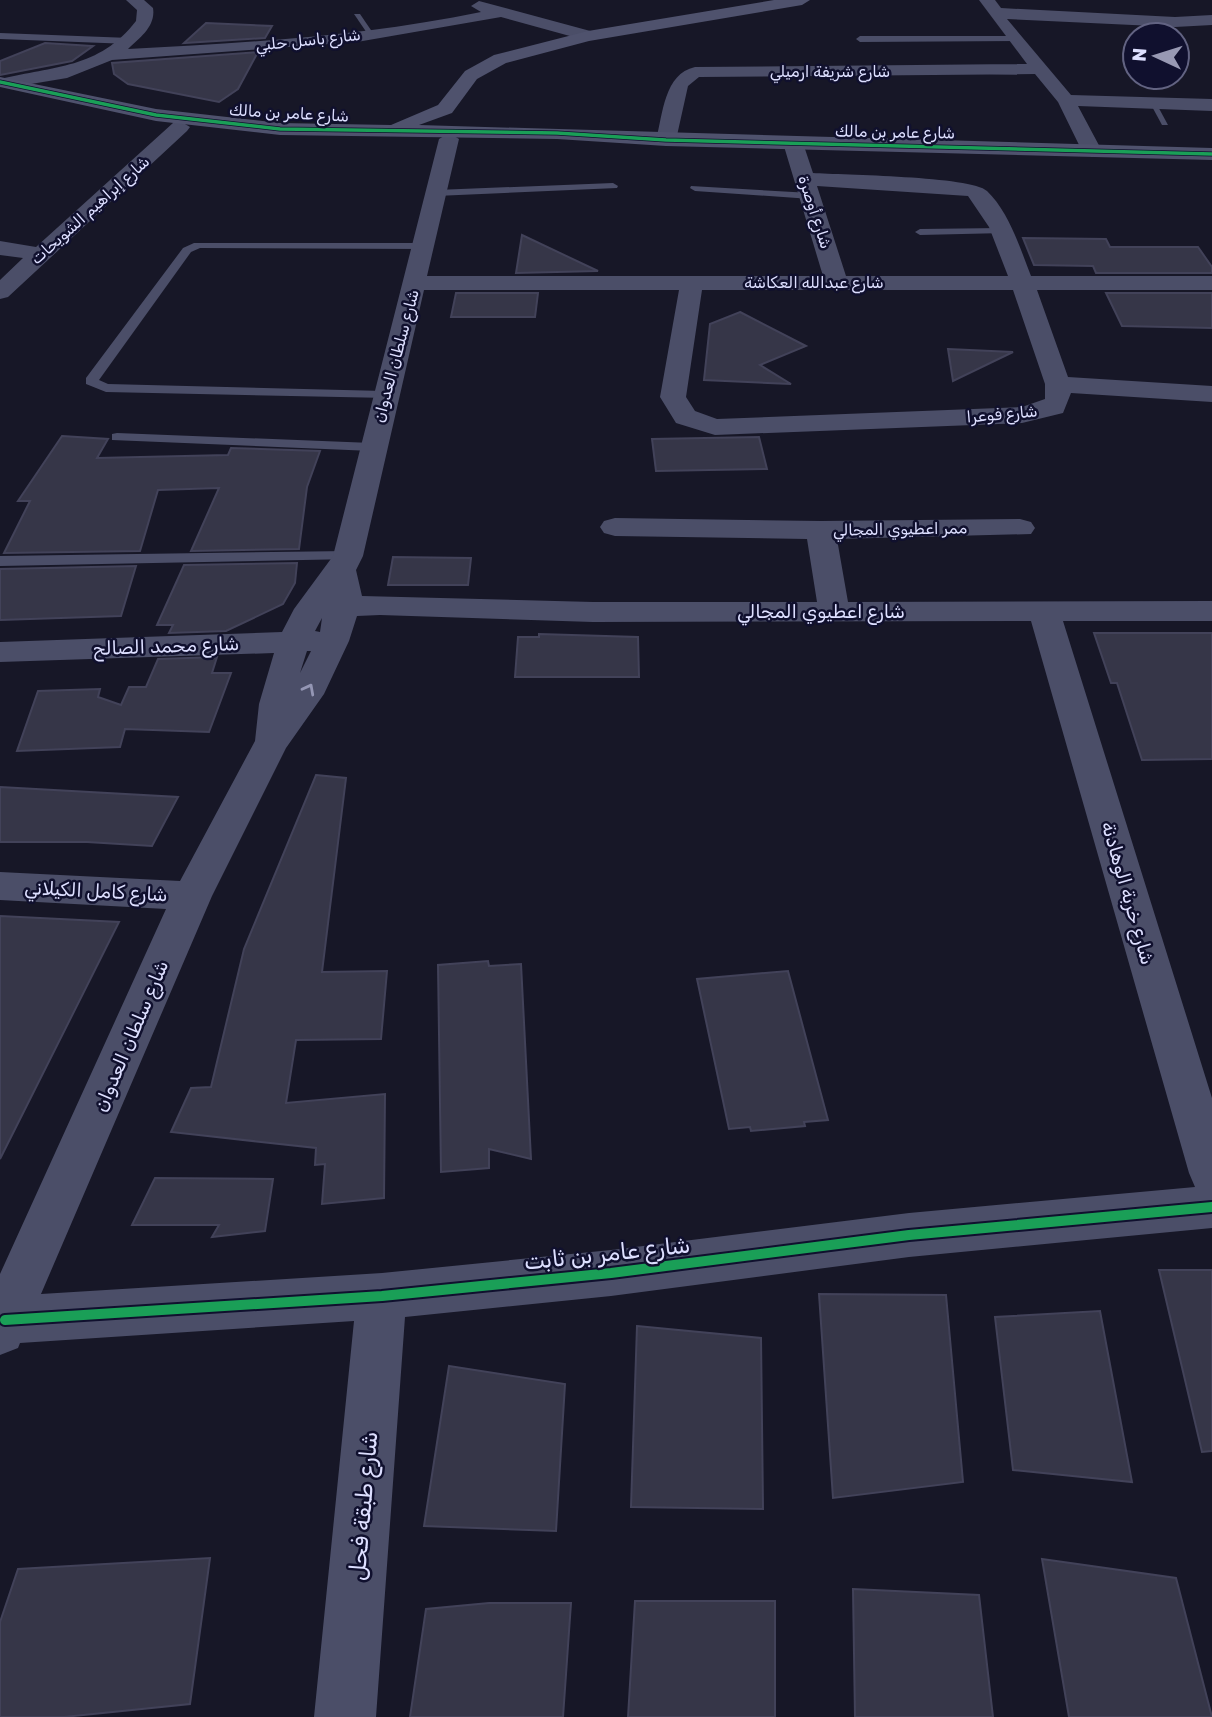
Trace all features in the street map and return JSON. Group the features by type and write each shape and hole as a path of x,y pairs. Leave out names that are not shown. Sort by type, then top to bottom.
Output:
{"street":[{"path":"2,85 78,71 112,55 130,41 147,15 145,8 134,0"},
{"path":"457,0 588,36"},
{"path":"372,131 406,124 444,109 471,75 487,64 519,53 588,36 791,1"},
{"path":"990,6 1148,19 1193,19"},
{"path":"990,6 1066,100 1092,151"},
{"name":"شارع باسل حلبي","path":"112,55 225,48 372,34 502,12"},
{"path":"225,48 242,32"},
{"name":"شارع شريفة ارميلي","path":"666,140 679,86 682,79 695,72 1043,69"},
{"path":"64,95 66,83 78,71"},
{"name":"شارع عامر بن مالك","path":"2,85 64,95 184,124 299,138 580,136"},
{"name":"شارع عامر بن مالك","path":"2,85 135,121 184,124 280,129 484,131 666,140 1211,154"},
{"path":"1066,100 1212,105"},
{"path":"444,109 445,114 458,125 484,131"},
{"name":"شارع إبراهيم الشويحات","path":"0,292 184,124"},
{"name":"شارع سلطان العدوان","path":"3,1326 192,895 270,746 307,694 339,623 347,584 345,564 384,395 415,283 449,139"},
{"name":"شارع أوصرة","path":"793,143 836,281"},
{"name":"شارع فوعرا","path":"692,282 673,397 685,417 698,423 715,427 757,427 1022,415 1054,407 1058,399 1058,384 1001,232 981,195 969,190 808,188"},
{"path":"0,248 39,254"},
{"name":"شارع عبدالله العكاشة","path":"415,283 1212,283"},
{"path":"1058,384 1212,394"},
{"path":"615,527 821,530"},
{"name":"ممر اعطيوي المجالي","path":"834,611 821,530 1020,528"},
{"name":"شارع سلطان العدوان","path":"270,746 280,685 303,625 345,564"},
{"name":"شارع اعطيوي المجالي","path":"339,623 399,618 430,610 1045,613 1212,611"},
{"name":"شارع خربة الوهادنة","path":"1045,613 1212,1173"},
{"name":"شارع محمد الصالح","path":"0,652 339,623"},
{"name":"شارع كامل الكيلاني","path":"0,886 192,895"},
{"name":"شارع عامر بن ثابت","path":"3,1326 382,1296 611,1273 1079,1217 1212,1207"},
{"name":"شارع طبقة فحل","path":"345,1717 382,1296"}],"lane":[{"path":"356,16 372,34"},
{"path":"0,37 130,41"},
{"path":"860,39 1015,39"},
{"path":"1152,103 1165,123"},
{"path":"436,193 613,186"},
{"path":"695,188 808,188"},
{"path":"920,232 1001,232"},
{"path":"384,395 106,388 91,381 187,250 198,245 424,246"},
{"path":"117,437 372,447"},
{"path":"0,561 345,564"}],"building":[{"path":"206,23 272,26 265,38 184,43"},
{"path":"45,43 93,46 72,61 0,75 0,61"},
{"path":"258,52 238,89 219,102 128,84 114,74 112,63"},
{"path":"522,235 598,271 516,273"},
{"path":"1023,238 1106,239 1110,247 1198,247 1212,267 1212,273 1096,273 1093,266 1034,265"},
{"path":"456,293 538,293 535,317 451,317"},
{"path":"1106,293 1212,293 1212,328 1122,326"},
{"path":"740,312 806,346 760,365 791,384 704,380 710,324"},
{"path":"948,349 1013,352 953,381"},
{"path":"62,436 108,439 97,458 228,455 231,448 320,451 307,487 299,549 191,551 219,488 158,490 140,551 4,553 30,501 18,501"},
{"path":"759,437 767,469 656,471 652,439"},
{"path":"393,557 471,558 468,585 388,585"},
{"path":"297,563 295,583 283,604 226,631 169,633 173,625 157,625 184,565"},
{"path":"136,566 121,616 0,620 0,569"},
{"path":"1094,633 1212,633 1212,759 1142,760 1117,683 1111,683"},
{"path":"539,634 638,637 639,677 515,677 518,637 539,637"},
{"path":"217,657 212,673 231,673 209,732 125,729 120,747 17,751 38,691 100,689 98,697 121,705 129,687 146,687 158,659"},
{"path":"316,775 346,778 322,972 387,971 381,1039 296,1040 286,1103 385,1094 384,1198 322,1204 325,1164 315,1165 316,1148 171,1132 191,1088 211,1087 244,949"},
{"path":"0,787 178,797 152,846 87,842 0,842"},
{"path":"0,916 119,922 0,1159"},
{"path":"488,961 489,966 521,964 531,1159 489,1149 489,1168 441,1172 438,965"},
{"path":"788,971 828,1120 804,1122 805,1126 751,1131 750,1127 729,1129 697,979"},
{"path":"155,1178 273,1179 265,1231 212,1237 219,1225 132,1225"},
{"path":"1159,1270 1212,1270 1212,1451 1202,1452"},
{"path":"819,1294 946,1295 963,1482 833,1498"},
{"path":"1100,1311 1132,1482 1013,1470 995,1317"},
{"path":"637,1326 761,1338 763,1509 631,1507"},
{"path":"449,1366 565,1384 556,1531 424,1526"},
{"path":"210,1558 190,1704 64,1717 0,1717 0,1622 18,1569"},
{"path":"1042,1559 1176,1578 1212,1717 1069,1717"},
{"path":"853,1589 979,1595 993,1717 855,1717"},
{"path":"635,1601 775,1601 775,1717 628,1717"},
{"path":"489,1603 571,1603 563,1717 410,1717 426,1609"}],"cycle path":[{"path":"0,82 156,115 280,129 557,133 666,140 1212,154"},
{"path":"5,1320 382,1296 611,1273 909,1235 1212,1207"}]}
